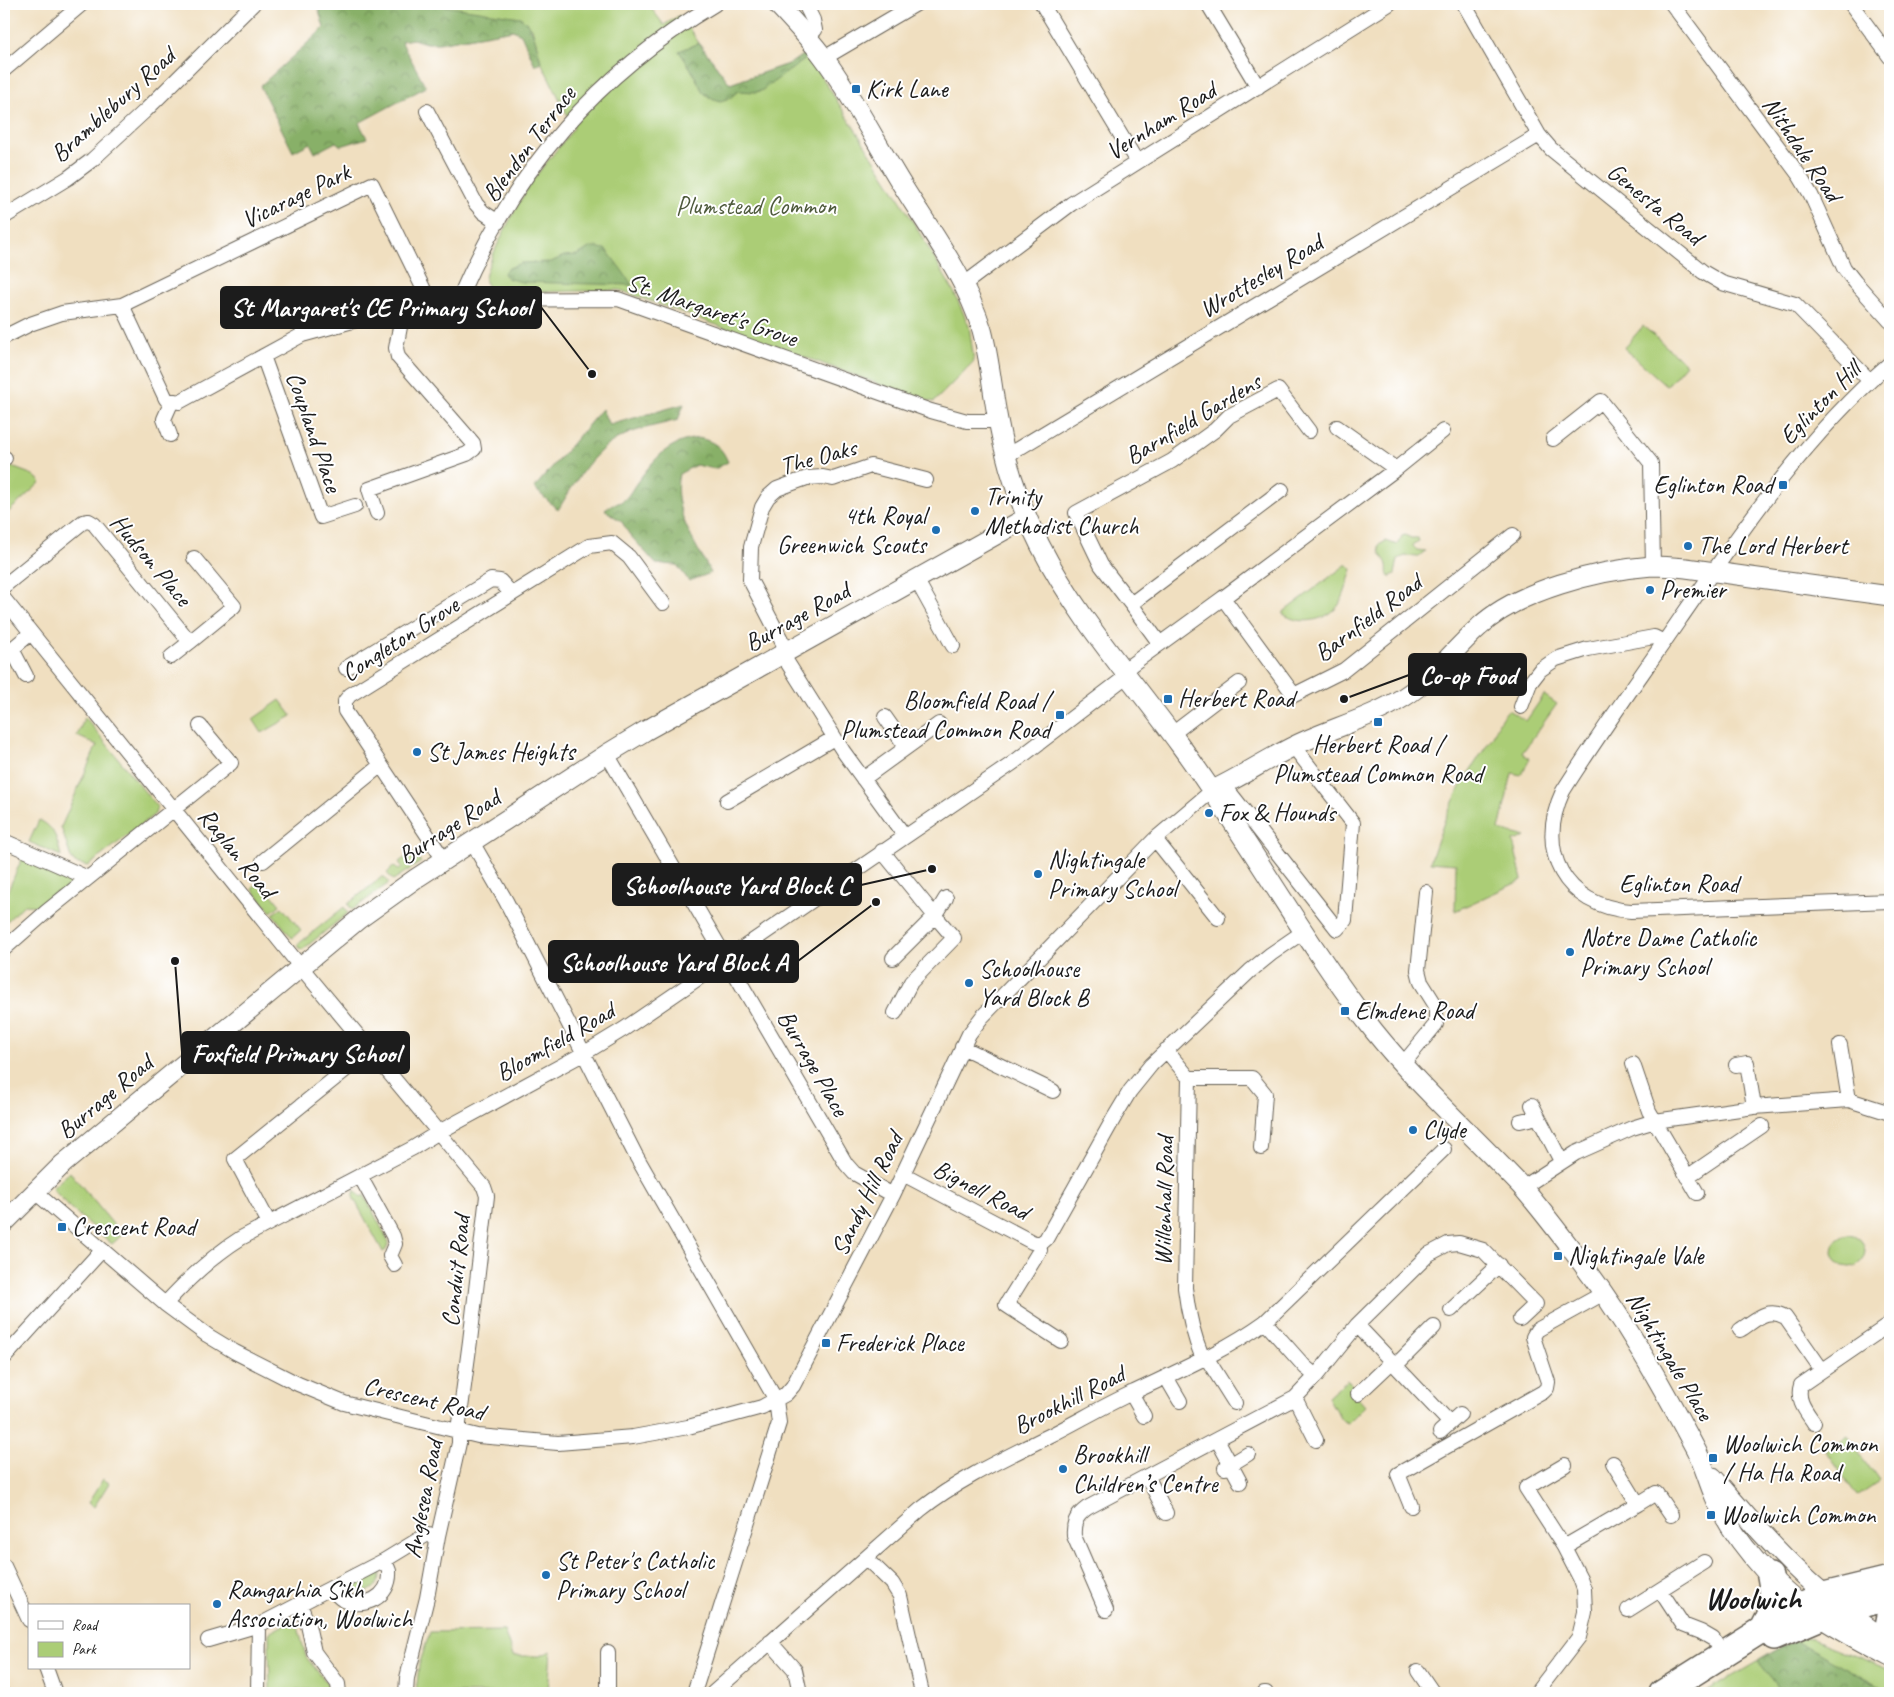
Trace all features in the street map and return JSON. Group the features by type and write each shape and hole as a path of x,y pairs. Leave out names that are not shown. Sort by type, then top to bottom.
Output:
{"highway":[{"path":"1764,1627 1773,1610 1770,1576"},
{"path":"1682,1693 1764,1627 1816,1605 1890,1579"},
{"path":"1662,1693 1782,1632 1816,1605 1846,1610 1890,1597"},
{"path":"1890,1616 1888,1626 1890,1643"}],"street":[{"path":"4,70 82,4"},
{"name":"Nightingale Place","path":"777,4 824,58 948,257 963,285 982,332 990,366 998,421 1014,486 1026,518 1059,580 1084,618 1172,734 1218,788 1303,932 1351,1000 1402,1064 1522,1188 1604,1293 1648,1360 1705,1468 1713,1494 1726,1519 1742,1542 1770,1576 1816,1605"},
{"path":"806,4 813,20 814,30 808,38"},
{"path":"824,58 916,4"},
{"path":"1042,4 1137,162"},
{"path":"1208,4 1258,86"},
{"name":"Vernham Road","path":"963,285 1071,204 1389,4"},
{"name":"Genesta Road","path":"1464,4 1539,135 1551,149 1703,272 1722,283 1794,304 1870,381"},
{"name":"Nithdale Road","path":"1672,4 1799,175 1811,195 1844,268 1890,321"},
{"path":"1851,4 1890,57"},
{"name":"Blendon Terrace","path":"461,294 498,222 525,177 574,116 629,64 705,6"},
{"name":"Bramblebury Road","path":"4,217 68,178 92,160 178,79 245,7"},
{"name":"Blendon Terrace","path":"427,111 476,204 483,212 498,222"},
{"name":"Wrottesley Road","path":"1006,456 1539,135"},
{"name":"Vicarage Park","path":"122,305 372,184 429,300"},
{"name":"St. Margaret's Grove","path":"172,401 179,402 302,335 404,306 461,294 478,300 618,299 931,411 967,421 998,421"},
{"path":"4,338 30,324 62,314 122,305 166,399 172,401 164,419 170,435"},
{"path":"377,513 369,489 467,454 474,449 473,443 398,356 396,348 404,306"},
{"name":"Coupland Place","path":"264,356 320,517 355,506"},
{"name":"Eglinton Hill","path":"1712,570 1784,474 1816,436 1890,363"},
{"name":"Barnfield Gardens","path":"1160,644 1102,565 1076,512 1172,461 1230,416 1278,390 1309,431"},
{"path":"1553,438 1601,401 1651,463 1653,566"},
{"path":"1337,427 1396,469"},
{"path":"1126,673 1160,644 1396,469 1442,431"},
{"name":"The Oaks","path":"904,835 834,738 785,653 750,580 751,548 760,514 768,497 777,489 800,481 823,477 833,479 871,466 926,480"},
{"path":"1131,604 1282,490"},
{"name":"Burrage Road","path":"4,1223 63,1164 300,966 382,902 607,754 1026,518"},
{"name":"Hudson Place","path":"4,586 83,522 89,522 94,524 190,642"},
{"name":"Barnfield Road","path":"1222,598 1294,695 1344,670 1513,535"},
{"name":"Congleton Grove","path":"444,860 345,711 345,701 350,695 589,546 612,543 629,557 663,603"},
{"name":"Hudson Place","path":"171,657 234,606 194,558"},
{"path":"1294,747 1353,823 1345,920 1337,929 1236,802 1218,788 1294,747 1381,710 1414,691 1479,626 1513,604 1547,589 1576,580 1615,571 1653,566 1712,570 1890,596"},
{"name":"Eglinton Road","path":"1712,570 1571,779 1556,806 1552,825 1552,841 1559,866 1567,880 1578,891 1602,906 1617,910 1890,901"},
{"path":"916,579 953,646"},
{"name":"Congleton Grove","path":"346,668 491,580 500,580 512,594"},
{"name":"Raglan Road","path":"4,599 300,966 439,1132"},
{"path":"26,676 8,647 31,633"},
{"path":"1521,706 1530,683 1540,670 1556,659 1588,649 1654,637 1664,642"},
{"name":"Bloomfield Road","path":"165,1304 221,1250 583,1054 624,1029 1013,762 1126,673"},
{"path":"1172,734 1239,683"},
{"path":"885,717 906,747"},
{"path":"863,779 939,724"},
{"path":"4,950 88,878 231,763 200,726"},
{"path":"727,802 834,738"},
{"name":"Burrage Place","path":"607,754 846,1164 854,1173 893,1195"},
{"path":"263,861 381,765"},
{"name":"Sandy Hill Road","path":"776,1400 786,1394 793,1386 893,1195 969,1034 982,1017 1155,839 1218,788"},
{"path":"1155,839 1218,918"},
{"path":"4,841 88,878"},
{"path":"472,842 506,901 644,1171 776,1400 779,1423 694,1693"},
{"path":"882,851 954,938 911,982 895,1013"},
{"path":"1402,1064 1436,1024 1436,1006 1421,982 1418,970 1426,892"},
{"path":"893,958 935,916 946,898"},
{"path":"1061,1341 1006,1306 1040,1250 1040,1244 1046,1239 1130,1091 1166,1050 1250,971 1303,932"},
{"path":"1840,1045 1849,1100"},
{"path":"962,1047 1053,1091"},
{"path":"269,1223 235,1159 370,1050"},
{"path":"1166,1050 1189,1078 1252,1078 1264,1094 1261,1148"},
{"path":"1736,1065 1747,1062 1754,1107"},
{"path":"1633,1064 1654,1121 1698,1193"},
{"name":"Willenhall Road","path":"1189,1078 1185,1288 1189,1319 1195,1339 1205,1358 1235,1403"},
{"path":"1522,1188 1576,1153 1654,1121 1754,1107 1849,1100 1890,1113"},
{"path":"1520,1121 1535,1111 1561,1161"},
{"path":"1687,1177 1762,1126"},
{"name":"Conduit Road","path":"439,1132 484,1187 486,1196 459,1432"},
{"name":"Brookhill Road","path":"713,1693 920,1510 945,1492 992,1464 1131,1393 1205,1358 1265,1322 1444,1149"},
{"name":"Bignell Road","path":"903,1174 1032,1242 1040,1244"},
{"path":"360,1176 393,1236 395,1244 390,1256 395,1264"},
{"name":"Crescent Road","path":"34,1191 165,1304 208,1336 298,1384 344,1403 478,1436 558,1443 633,1437 688,1427 742,1413 776,1400"},
{"path":"1106,1610 1074,1536 1073,1524 1078,1514 1295,1398 1316,1376 1357,1325 1437,1248 1459,1243 1472,1245 1482,1250 1536,1304 1520,1319"},
{"path":"4,1358 102,1250"},
{"path":"1451,1310 1499,1265"},
{"path":"1411,1506 1398,1474 1543,1392 1547,1388 1548,1382 1534,1344 1533,1337 1537,1330 1604,1293"},
{"path":"1740,1330 1769,1312 1777,1312 1784,1317 1822,1370"},
{"path":"1265,1322 1306,1368 1316,1376"},
{"path":"1814,1423 1802,1404 1798,1392 1801,1385 1890,1324"},
{"path":"1357,1325 1450,1423"},
{"path":"1358,1394 1434,1327"},
{"path":"1166,1377 1180,1401"},
{"path":"1131,1393 1144,1416"},
{"path":"1295,1398 1316,1440"},
{"name":"Anglesea Road","path":"406,1693 407,1678 427,1598 438,1536 459,1443 459,1432"},
{"path":"1217,1439 1228,1466 1240,1482"},
{"path":"1228,1466 1248,1454"},
{"path":"1613,1463 1638,1504"},
{"path":"1536,1693 1579,1637 1585,1612 1584,1589 1564,1547 1522,1490 1565,1465"},
{"name":"Nightingale Place","path":"1705,1468 1781,1555 1816,1605"},
{"path":"1147,1476 1166,1513"},
{"path":"1564,1547 1656,1493 1671,1516"},
{"path":"208,1640 259,1625 385,1560 426,1536 438,1536"},
{"path":"866,1558 892,1583 900,1596 922,1693"},
{"path":"331,1588 340,1599 352,1604 364,1604 374,1600 383,1593 388,1582 389,1571 385,1560"},
{"path":"1628,1610 1704,1562"},
{"path":"4,1566 28,1618"},
{"path":"1660,1590 1683,1625 1713,1639 1726,1659"},
{"path":"300,1604 308,1625 314,1652 338,1684 339,1693"},
{"path":"1816,1605 1848,1635 1890,1657"},
{"path":"1846,1610 1890,1643"},
{"path":"258,1693 259,1625"},
{"path":"770,1642 795,1670 800,1693"},
{"path":"608,1652 608,1693"},
{"path":"47,1670 55,1693"},
{"path":"1418,1671 1433,1693"}],"green space":[{"path":"317,4 430,4 520,17 532,31 541,62 535,65 521,34 513,30 439,43 426,43 413,39 401,41 426,87 359,123 367,138 341,146 336,142 315,153 310,143 293,152 260,86 324,28"},
{"name":"Plumstead Common","path":"430,4 648,4 664,25 680,15 730,84 791,63 804,54 820,74 902,203 954,292 969,326 974,361 934,402 920,399 620,290 495,293 485,281 490,261 513,214 533,180 574,128 541,62 532,28"},
{"path":"699,43 730,84 791,63 804,54 807,58 761,91 738,91 730,98 720,101 709,97 703,92 679,51"},
{"path":"597,247 607,251 632,285 522,282 507,278 503,274 507,269 521,263 551,262 564,256 578,255 589,248"},
{"path":"1643,326 1686,364 1667,386 1624,348"},
{"path":"684,404 678,420 630,433 602,449 585,468 558,510 534,488 602,409 609,425"},
{"path":"698,438 709,441 717,446 723,452 728,462 715,469 696,465 679,474 677,487 681,513 711,573 689,581 677,565 656,564 629,534 622,522 605,510 626,498 636,483 664,452 678,443"},
{"path":"4,464 33,475 41,482 4,516"},
{"path":"1405,535 1411,538 1418,538 1419,541 1413,544 1413,546 1417,550 1425,551 1418,557 1405,556 1398,559 1395,574 1389,577 1387,565 1380,552 1379,545 1386,541 1397,545 1402,536"},
{"path":"1347,564 1352,569 1348,583 1338,606 1333,611 1319,619 1303,621 1288,617 1282,613"},
{"path":"1544,695 1557,704 1522,753 1530,759 1521,775 1512,773 1499,830 1526,837 1513,841 1522,880 1455,911 1456,864 1430,862 1445,819 1462,783 1493,736 1500,720 1508,710 1526,721"},
{"path":"280,700 292,716 262,733 253,719"},
{"path":"85,717 157,807 155,814 88,866 75,863 71,858 61,827 97,745 77,736"},
{"path":"39,820 52,830 61,856 29,842"},
{"path":"413,852 421,862 393,880 387,873 394,866 398,870 402,867 399,862"},
{"path":"23,856 69,875 70,884 59,894 56,892 38,906 24,905 7,921 4,919 4,900"},
{"path":"383,876 389,883 352,910 348,904"},
{"path":"261,881 280,905 271,912 252,889"},
{"path":"282,907 301,930 292,938 273,914"},
{"path":"344,907 348,913 302,950 297,945"},
{"path":"70,1172 122,1235 112,1244 68,1206 52,1188"},
{"path":"355,1190 361,1197 364,1195 389,1242 386,1250 383,1252 353,1197"},
{"path":"1849,1235 1861,1239 1865,1251 1861,1263 1849,1267 1837,1263 1833,1251 1837,1239"},
{"path":"1347,1380 1354,1387 1355,1395 1365,1406 1348,1423 1341,1420 1328,1397"},
{"path":"1847,1436 1879,1481 1857,1496 1826,1451"},
{"path":"103,1479 109,1483 94,1507 88,1503"},
{"path":"381,1571 377,1584 370,1591 359,1593 346,1590"},
{"path":"291,1621 297,1623 306,1657 330,1687 328,1693 319,1689 270,1692 269,1633"},
{"path":"504,1631 513,1656 540,1656 551,1651 548,1693 416,1693 419,1665 430,1632"},
{"path":"1812,1639 1890,1670 1890,1693 1705,1693 1795,1640"},
{"path":"1795,1640 1890,1693 1782,1693 1758,1662"}],"railway":[{"path":"4,1683 8,1693"}],"place":[{"name":"Kirk Lane","path":"856,89"},
{"name":"St Margaret's CE Primary School","path":"592,374"},
{"name":"Eglinton Road","path":"1783,485"},
{"name":"Trinity Methodist Church","path":"975,511"},
{"name":"4th Royal Greenwich Scouts","path":"936,530"},
{"name":"The Lord Herbert","path":"1688,546"},
{"name":"Premier","path":"1650,590"},
{"name":"Herbert Road","path":"1168,699"},
{"name":"Co-op Food","path":"1344,699"},
{"name":"Bloomfield Road / Plumstead Common Road","path":"1060,715"},
{"name":"Herbert Road / Plumstead Common Road","path":"1378,722"},
{"name":"St James Heights","path":"417,752"},
{"name":"Fox & Hounds","path":"1209,813"},
{"name":"Schoolhouse Yard Block C","path":"932,869"},
{"name":"Nightingale Primary School","path":"1038,874"},
{"name":"Schoolhouse Yard Block A","path":"876,902"},
{"name":"Notre Dame Catholic Primary School","path":"1570,952"},
{"name":"Foxfield Primary School","path":"175,961"},
{"name":"Schoolhouse Yard Block B","path":"969,983"},
{"name":"Elmdene Road","path":"1345,1011"},
{"name":"Clyde","path":"1413,1130"},
{"name":"Crescent Road","path":"62,1227"},
{"name":"Nightingale Vale","path":"1558,1256"},
{"name":"Frederick Place","path":"826,1343"},
{"name":"Woolwich Common / Ha Ha Road","path":"1713,1458"},
{"name":"Brookhill Children’s Centre","path":"1063,1469"},
{"name":"Woolwich Common","path":"1711,1515"},
{"name":"St Peter's Catholic Primary School","path":"546,1575"},
{"name":"Ramgarhia Sikh Association, Woolwich","path":"217,1604"}],"district":[{"name":"Woolwich","path":"1753,1599"}]}
